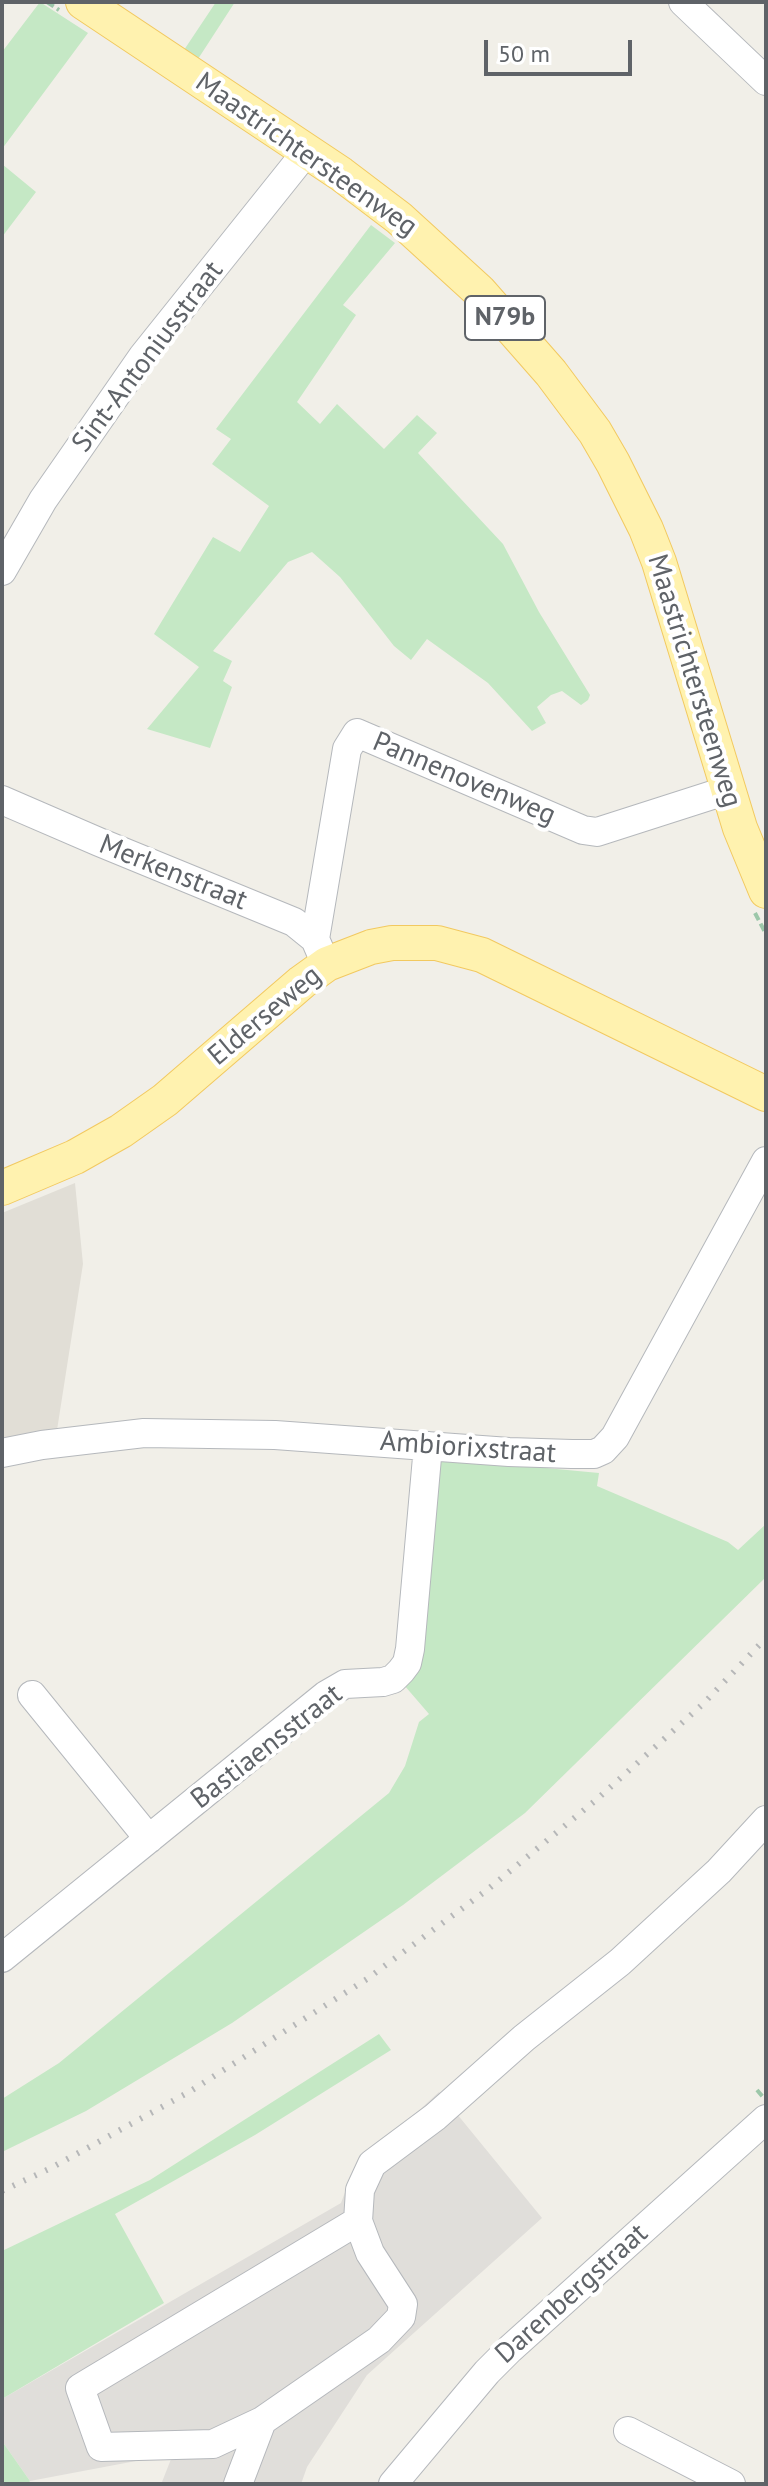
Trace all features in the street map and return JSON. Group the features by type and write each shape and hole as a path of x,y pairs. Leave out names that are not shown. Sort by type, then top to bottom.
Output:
{"main road":[{"name":"Maastrichtersteenweg","path":"72,6 307,151 399,218 479,291 528,345 595,432 630,496 659,562 753,863 760,901"},
{"name":"Elderseweg","path":"2,1188 75,1157 121,1131 165,1100 302,982 321,952 392,943 415,941 459,947 505,965 766,1094"}],"street":[{"path":"683,2 766,81"},
{"name":"Sint-Antoniusstraat","path":"2,571 43,500 143,356 307,151"},
{"name":"Pannenovenweg","path":"321,952 347,749 357,733 583,830 597,832 728,790"},
{"name":"Merkenstraat","path":"2,800 294,922 321,952"},
{"name":"Ambiorixstraat","path":"2,1453 144,1433 275,1435 594,1454 610,1445 766,1161"},
{"name":"Bastiaensstraat","path":"2,1958 326,1695 345,1684 393,1679 401,1671 407,1663 410,1649 428,1446"},
{"path":"32,1695 149,1839"},
{"path":"358,2221 80,2388 101,2447 213,2444 262,2421 379,2340 401,2317 403,2304 370,2253 358,2221 360,2190 372,2164 435,2117 524,2038 620,1962 719,1871 766,1820"},
{"name":"Darenbergstraat","path":"393,2484 510,2349 766,2119"},
{"path":"238,2484 262,2421"},
{"path":"628,2431 731,2484"}],"path":[{"path":"47,2 72,6"},
{"path":"760,901 766,934"}],"shaded area":[{"path":"75,1183 83,1264 57,1430 2,1440 2,1213"},
{"path":"439,2092 542,2218 367,2375 307,2467 301,2484 166,2484 162,2482 173,2454 30,2481 2,2441 2,2399 341,2203 353,2171"}],"green space":[{"path":"40,2 88,33 2,149 2,52"},
{"path":"216,2 235,2 198,59 184,50"},
{"path":"2,164 36,192 2,237"},
{"path":"371,225 395,243 343,305 356,315 297,402 320,424 337,404 384,449 417,415 437,433 418,453 503,544 539,612 590,695 588,700 581,705 562,691 551,695 537,707 546,723 532,731 488,683 427,639 411,660 394,646 340,577 312,552 288,562 213,651 232,661 223,681 232,687 210,748 147,729 199,667 154,634 213,537 240,552 269,506 212,464 231,439 216,429"},
{"path":"450,1459 599,1473 597,1486 728,1542 738,1550 766,1524 766,1577 525,1813 403,1905 232,2023 86,2111 2,2152 2,2099 59,2063 389,1793 405,1766 419,1722 429,1714 404,1685 439,1463"},
{"path":"379,2034 391,2050 255,2135 115,2214 164,2303 2,2399 2,2251 150,2180"},
{"path":"2,2441 30,2481 28,2484 2,2484"}],"railway":[{"path":"2,2191 51,2168 189,2092 367,1979 487,1890 596,1800 703,1704 766,1638"}]}
